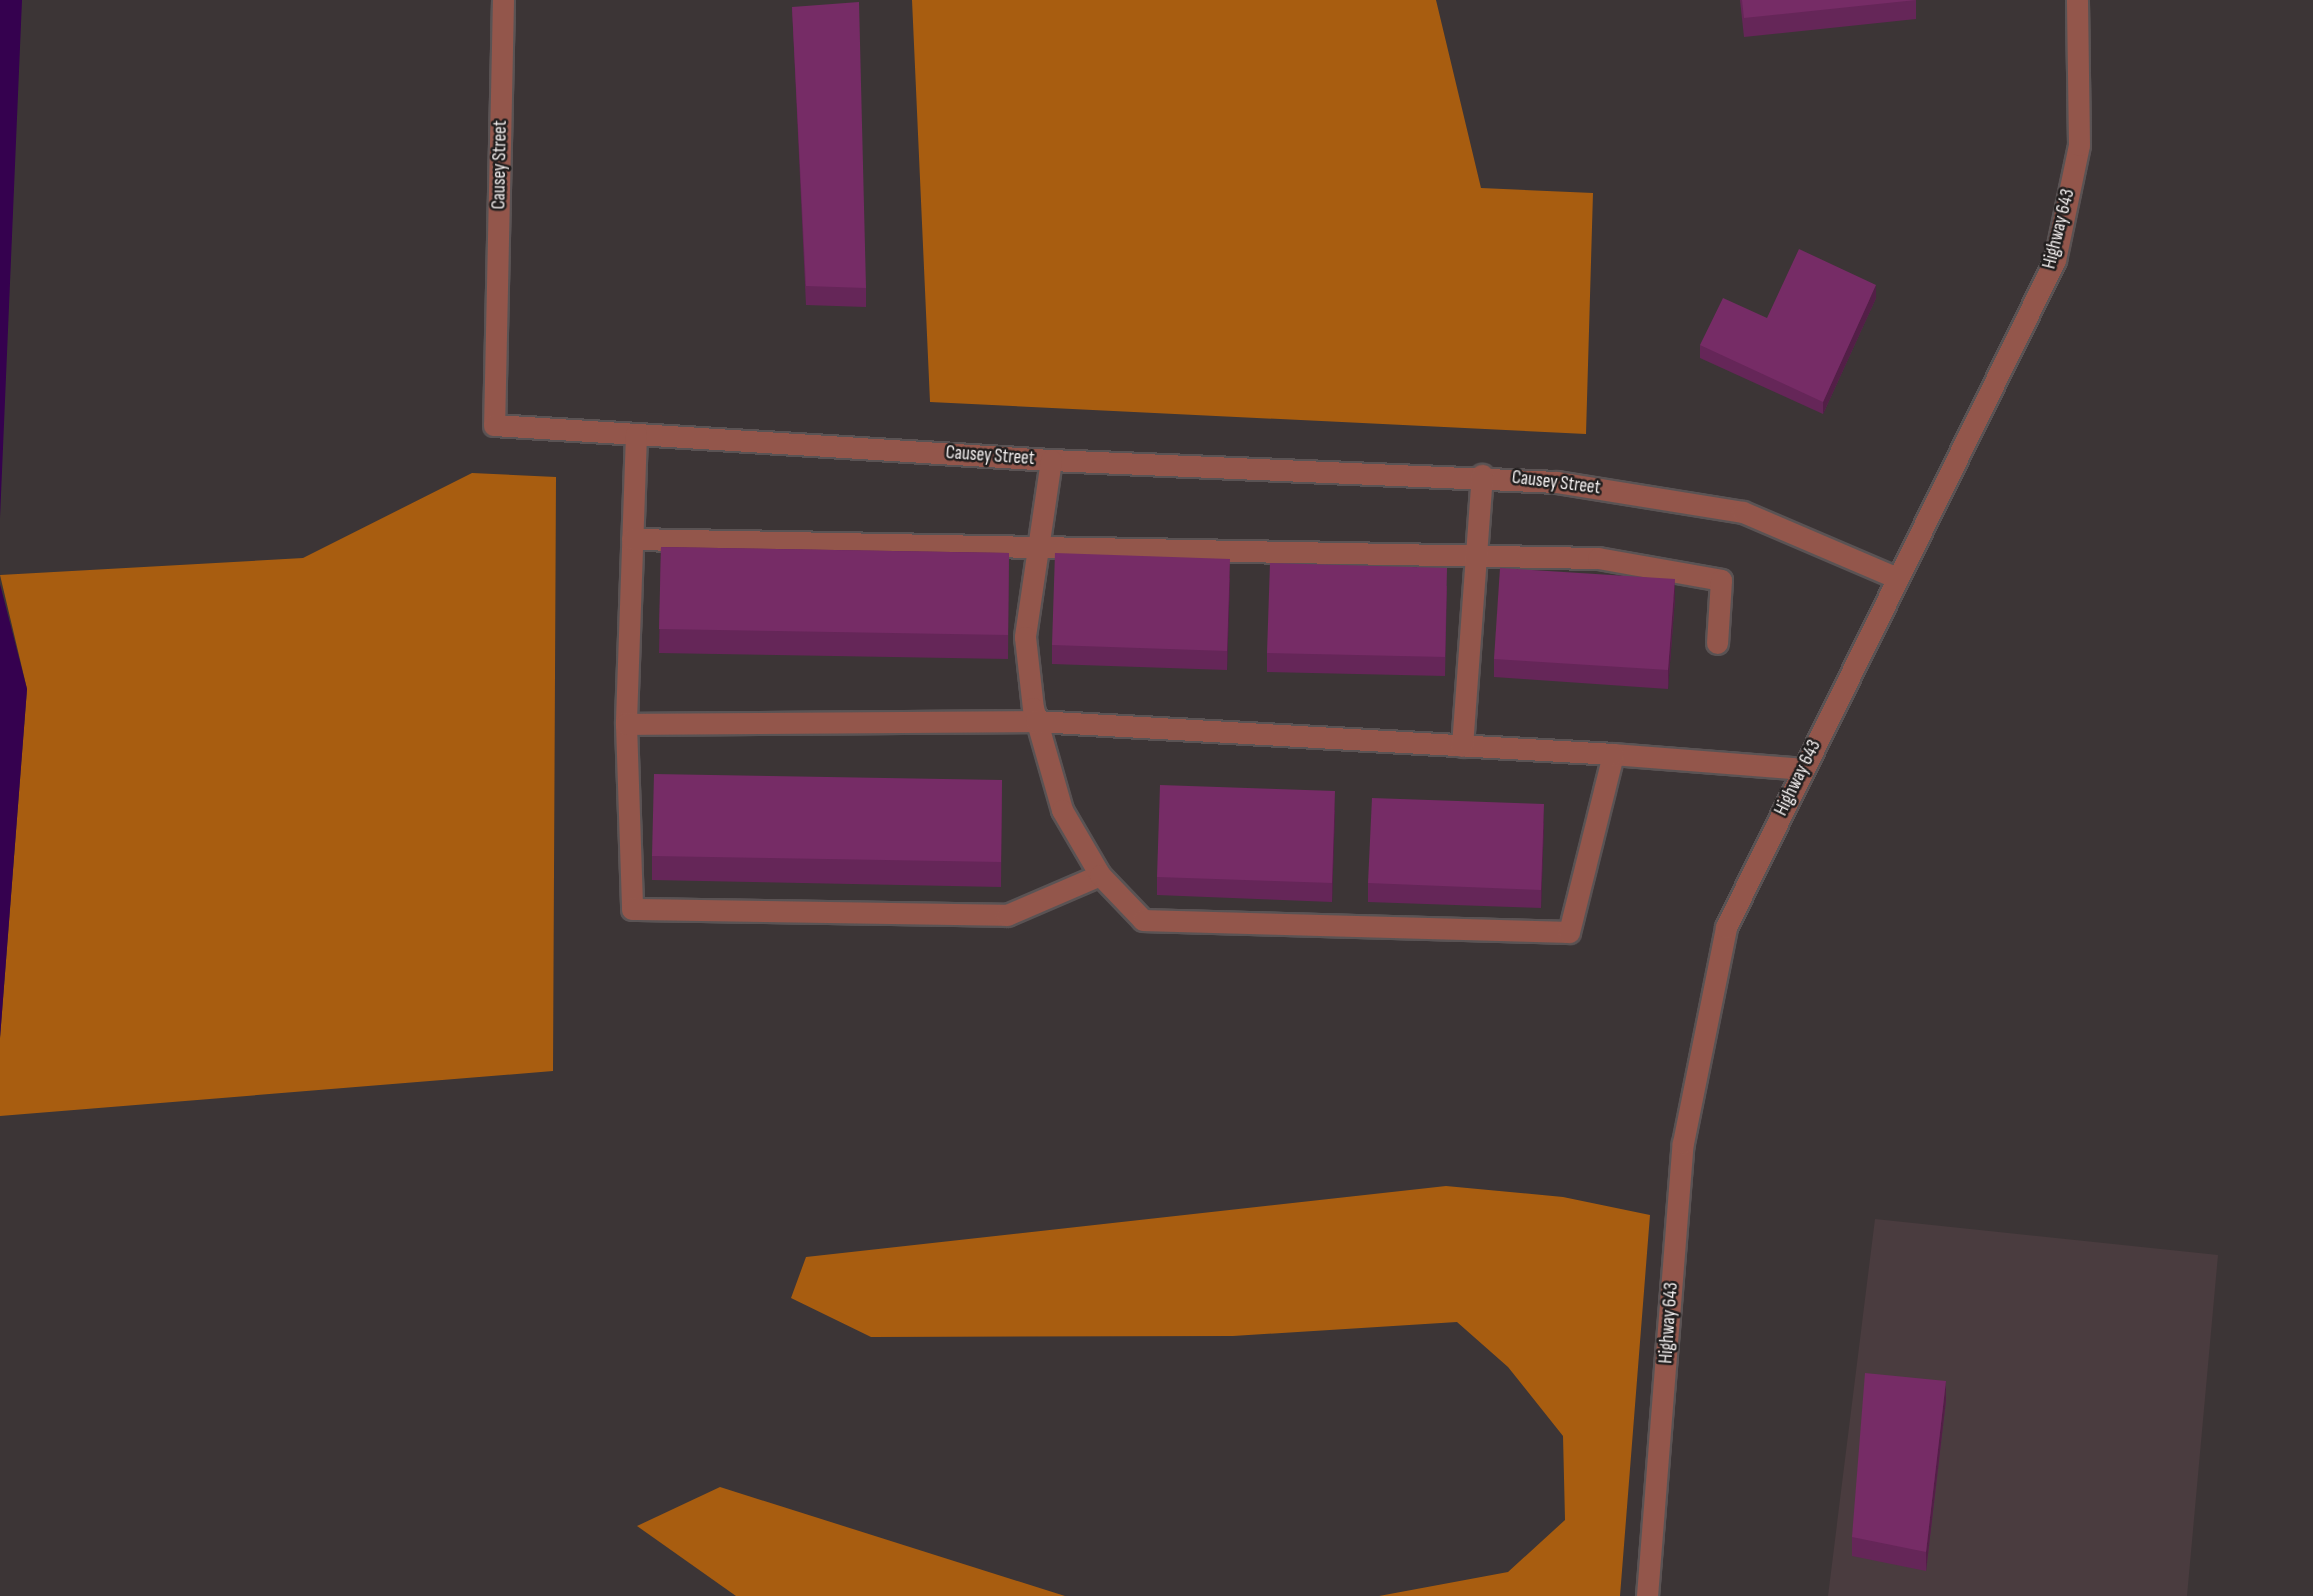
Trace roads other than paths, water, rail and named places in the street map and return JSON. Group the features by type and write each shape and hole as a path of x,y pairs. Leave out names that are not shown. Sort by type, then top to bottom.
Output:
{"street":[{"name":"Causey Street","path":"503,0 494,425 1051,460 1482,475 1743,512 1895,577"},
{"name":"Highway 643","path":"1647,1596 1683,1143 1726,927 1895,577 1971,441 2055,260 2079,145 2077,0"},
{"path":"636,434 626,724 632,909 1007,915 1100,875"},
{"path":"1051,460 1035,547 1025,637 1036,721 1062,810 1100,875 1143,920 1569,932 1613,754"},
{"path":"1462,746 1472,558 1482,475"},
{"path":"632,539 1472,558 1598,558 1721,580 1717,643"},
{"path":"626,724 1036,721 1613,754 1802,769"}]}
